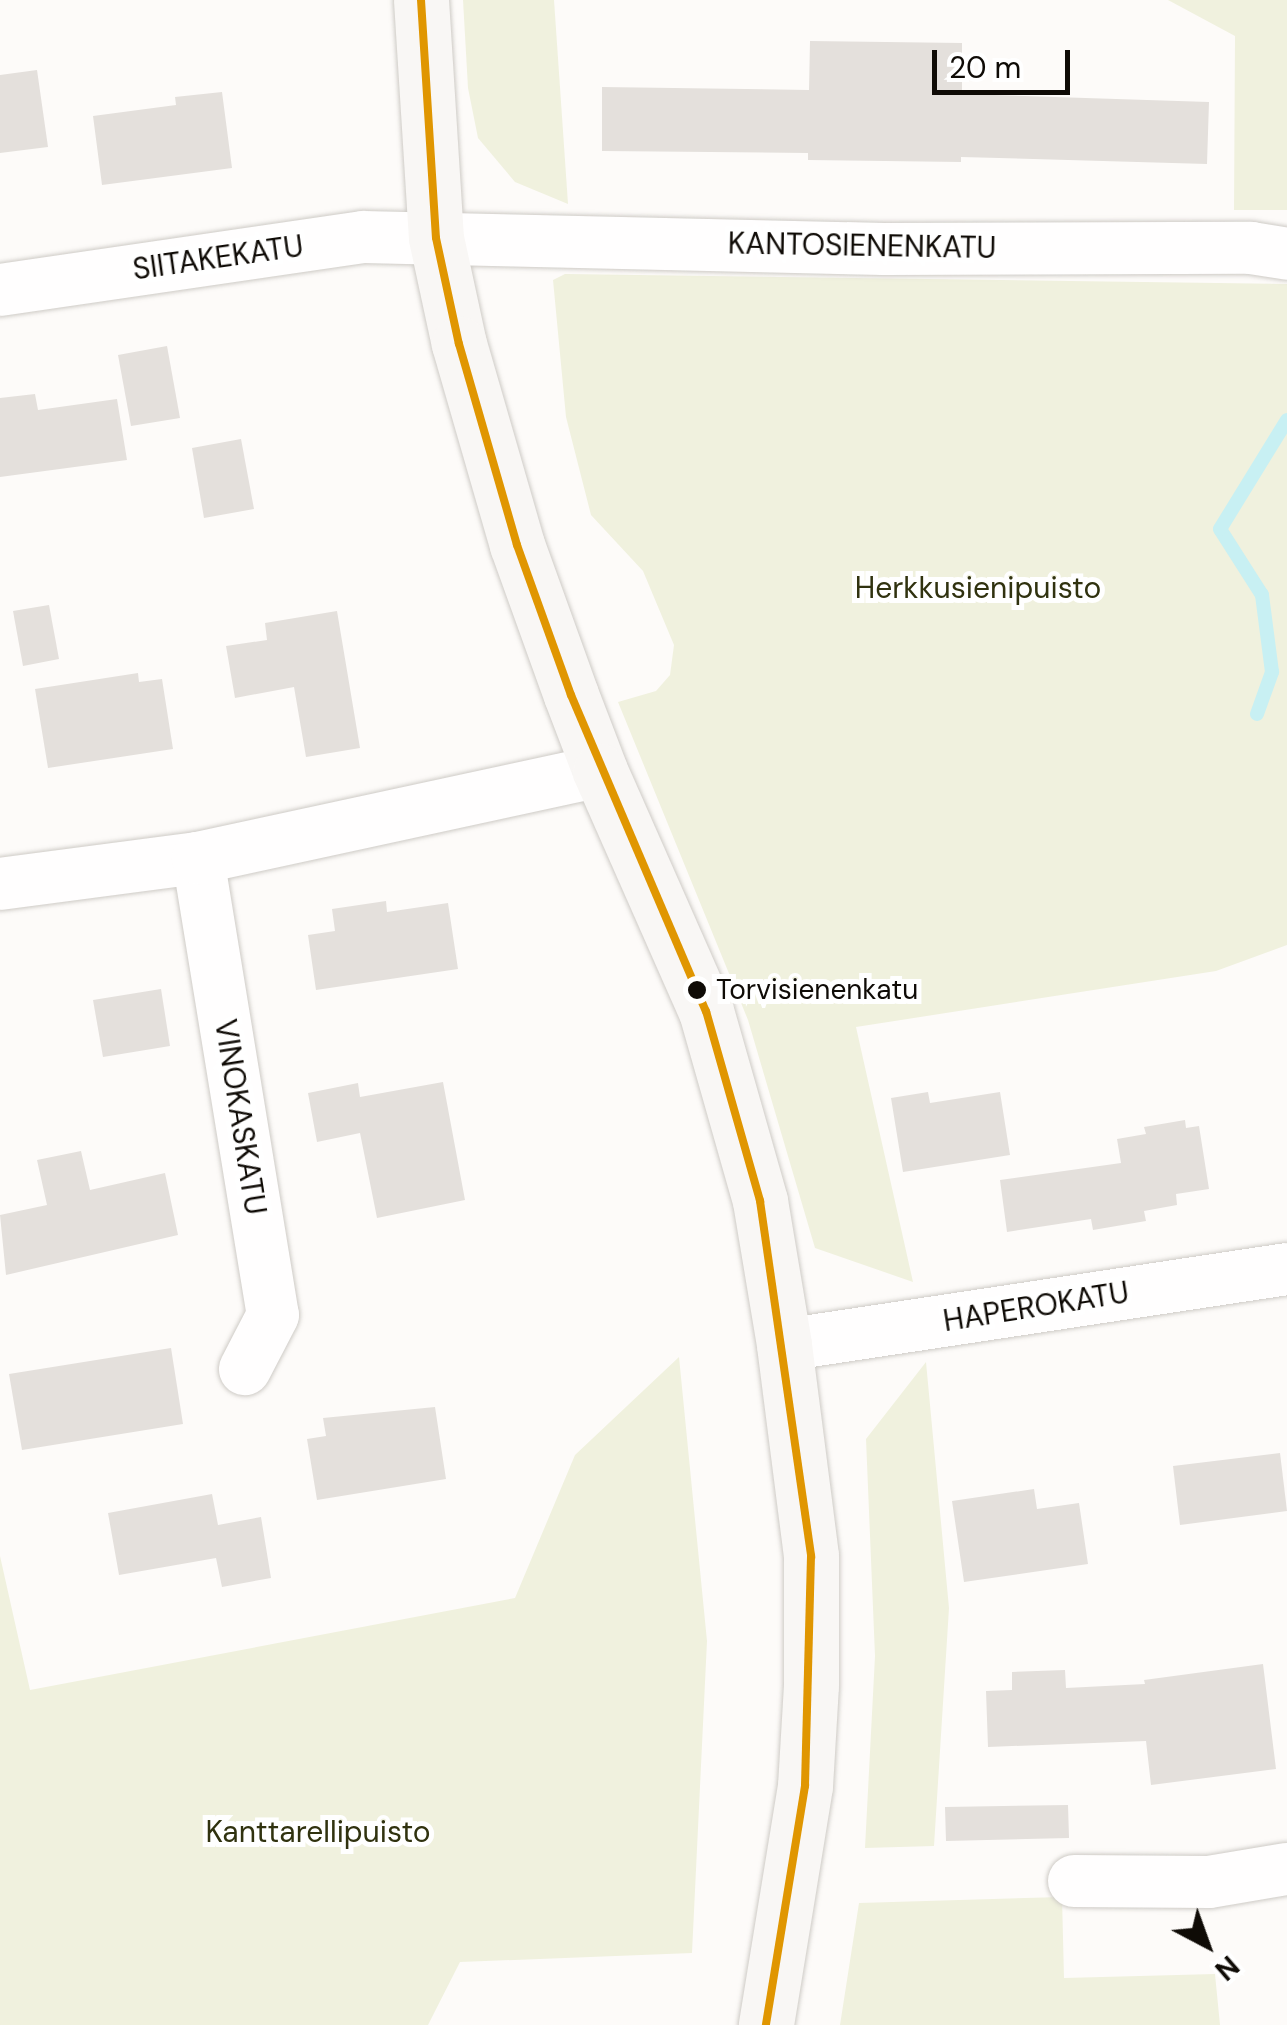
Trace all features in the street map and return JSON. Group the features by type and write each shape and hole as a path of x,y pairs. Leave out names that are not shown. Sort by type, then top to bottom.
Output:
{"main road":[{"path":"422,0 436,238 458,344 517,544 600,772 706,1011 752,1169 784,1345 810,1556 811,1685 806,1786 766,2025"}],"street":[{"name":"SIITAKEKATU","path":"0,290 363,237 436,238"},
{"name":"KANTOSIENENKATU","path":"436,238 884,249 1250,248 1287,254"},
{"path":"0,884 198,858 600,772"},
{"name":"VINOKASKATU","path":"198,858 273,1315 245,1369"},
{"name":"HAPEROKATU","path":"784,1345 1287,1269"},
{"path":"1074,1882 1209,1882 1287,1869"}],"green space":[{"path":"463,0 554,0 568,204 515,182 478,138 468,88"},
{"path":"1168,0 1287,0 1287,210 1234,210 1235,36"},
{"name":"Herkkusienipuisto","path":"565,274 1287,284 1287,945 1216,971 856,1027 913,1282 815,1248 748,1020 618,702 656,691 670,675 674,645 643,571 591,515 566,417 553,280"},
{"name":"Kanttarellipuisto","path":"679,1357 707,1641 692,1953 460,1962 428,2025 0,2025 0,1556 30,1690 515,1598 575,1455"},
{"path":"926,1362 949,1608 934,1846 865,1848 875,1656 866,1439"},
{"path":"1062,1897 1064,1978 1215,1974 1220,2025 840,2025 859,1903"}],"building":[{"path":"810,41 962,43 962,94 1209,102 1207,164 961,157 961,162 808,160 808,153 602,151 602,87 809,90"},
{"path":"37,70 48,147 0,153 0,75"},
{"path":"222,92 232,168 102,185 93,116 176,105 175,97"},
{"path":"167,346 180,418 131,426 118,355"},
{"path":"35,394 38,410 117,399 127,460 0,477 0,398"},
{"path":"241,439 254,509 204,518 192,448"},
{"path":"49,605 59,659 23,666 13,611"},
{"path":"337,611 360,748 306,757 294,687 235,698 226,646 267,640 265,623"},
{"path":"138,673 139,682 162,679 173,749 48,768 35,689"},
{"path":"386,901 387,912 448,903 458,969 316,990 308,935 335,931 332,909"},
{"path":"161,989 170,1046 103,1057 93,1000"},
{"path":"443,1082 465,1200 377,1218 360,1133 317,1142 308,1093 358,1083 360,1097"},
{"path":"928,1092 930,1103 1000,1092 1010,1155 903,1172 891,1098"},
{"path":"1185,1120 1186,1128 1199,1126 1209,1189 1176,1194 1177,1205 1144,1211 1146,1221 1093,1230 1091,1219 1007,1232 1000,1180 1121,1163 1117,1139 1146,1134 1144,1127"},
{"path":"81,1151 90,1190 165,1173 178,1235 6,1275 0,1215 47,1205 37,1160"},
{"path":"171,1348 183,1424 22,1450 9,1374"},
{"path":"435,1407 446,1479 317,1500 307,1439 326,1436 323,1418"},
{"path":"1280,1453 1287,1511 1180,1525 1173,1466"},
{"path":"1034,1489 1037,1509 1079,1503 1088,1564 964,1582 952,1501"},
{"path":"212,1494 218,1525 261,1517 271,1578 222,1587 216,1558 119,1575 108,1513"},
{"path":"1263,1664 1276,1769 1151,1785 1146,1741 988,1747 986,1691 1012,1690 1012,1672 1065,1670 1066,1688 1145,1684 1144,1680"},
{"path":"1068,1805 1069,1838 946,1841 945,1807"}],"waterway":[{"path":"1257,714 1272,672 1262,595 1220,529 1287,420"}],"transit line":[{"path":"421,0 436,238 459,344 517,545 571,695 706,1011 760,1201 811,1556 805,1786 766,2025"}],"place":[{"name":"Torvisienenkatu","path":"697,990"}]}
